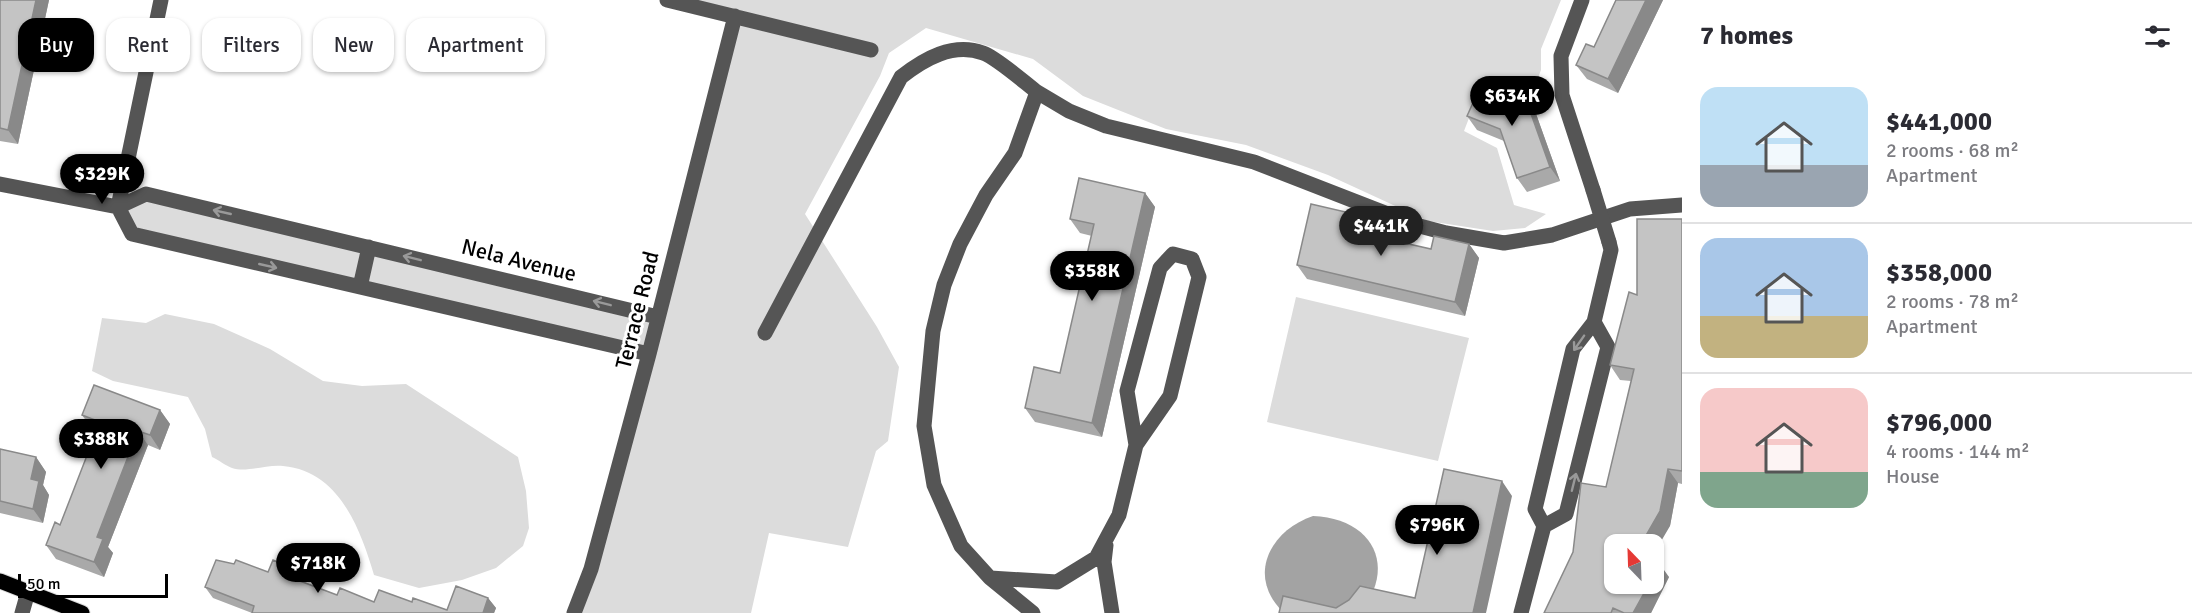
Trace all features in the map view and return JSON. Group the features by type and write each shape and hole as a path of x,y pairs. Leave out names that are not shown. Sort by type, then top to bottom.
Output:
{"main road":[{"path":"0,581 82,613"}],"street":[{"path":"161,0 118,207 132,234 649,354"},
{"path":"667,0 871,50"},
{"path":"1521,613 1544,526 1535,509 1573,349 1594,322 1611,250 1562,95 1561,56 1582,0"},
{"name":"Terrace Road","path":"574,613 591,569 649,354 735,16"},
{"path":"765,333 901,77 923,59 953,50 983,53 1037,92 1070,111 1106,126 1254,162 1416,225 1446,233 1504,243 1552,235 1630,209 1682,206"},
{"path":"1033,613 990,578 962,546 933,485 924,426 933,331 944,285 960,244 986,195 1015,153 1037,92"},
{"path":"0,184 118,207"},
{"name":"Nela Avenue","path":"118,207 146,194 658,317"},
{"path":"360,287 369,247"},
{"path":"990,578 1057,582 1096,558 1119,514 1136,445 1170,396 1199,277 1192,259 1173,254 1160,268 1127,391 1136,445"},
{"path":"1544,526 1566,514 1608,347 1594,322"},
{"path":"1107,538 1104,562 1112,613"},
{"path":"22,613 28,592"}],"shaded area":[{"path":"699,0 1561,0 1541,49 1541,70 1534,88 1483,82 1464,131 1497,148 1514,205 1546,214 1525,228 1493,231 1428,221 1328,175 1246,145 1166,129 1083,96 1033,59 926,28 889,53 880,76 805,214 877,327 899,367 888,441 876,451 848,547 769,533 751,613 574,613 649,355 132,234 118,207 146,194 658,317 734,17 698,8"},
{"path":"1296,297 1469,338 1438,461 1267,422"},
{"path":"165,314 214,324 270,349 323,381 362,386 406,384 518,457 526,491 529,528 523,546 496,568 462,580 419,588 374,575 354,521 333,490 319,479 302,470 283,466 244,470 230,467 212,457 205,429 188,397 113,381 92,371 102,318 146,323"},
{"path":"1313,516 1334,519 1351,525 1364,535 1373,548 1377,562 1377,578 1371,595 1360,613 1284,613 1266,585 1265,570 1274,544 1285,532"}],"building":[{"path":"0,0 36,0 32,18 18,18 18,72 20,72 8,130 0,128"},
{"path":"1616,0 1646,0 1608,79 1576,65 1586,44 1594,47"},
{"path":"1482,83 1525,97 1550,167 1517,178 1500,129 1467,116"},
{"path":"1079,178 1145,193 1092,423 1025,408 1034,367 1060,373 1094,224 1070,219"},
{"path":"1311,204 1350,213 1347,230 1431,249 1434,236 1469,244 1455,302 1297,265"},
{"path":"1637,219 1682,219 1682,471 1668,469 1660,511 1647,534 1604,534 1604,594 1643,594 1633,613 1624,613 1613,608 1611,613 1544,613 1573,552 1581,483 1606,487 1634,369 1610,365 1629,292 1637,295"},
{"path":"94,385 160,410 150,435 138,431 97,537 103,539 94,562 46,545 55,522 60,525 100,422 82,415"},
{"path":"0,449 36,457 31,479 39,481 33,509 0,501"},
{"path":"1444,469 1502,481 1473,613 1279,613 1283,596 1336,608 1349,600 1360,586 1415,598"},
{"path":"216,560 234,564 236,560 268,572 273,560 295,569 292,578 337,595 340,588 374,602 379,590 412,602 413,598 447,610 456,586 488,598 483,613 252,613 254,606 205,587"}]}
